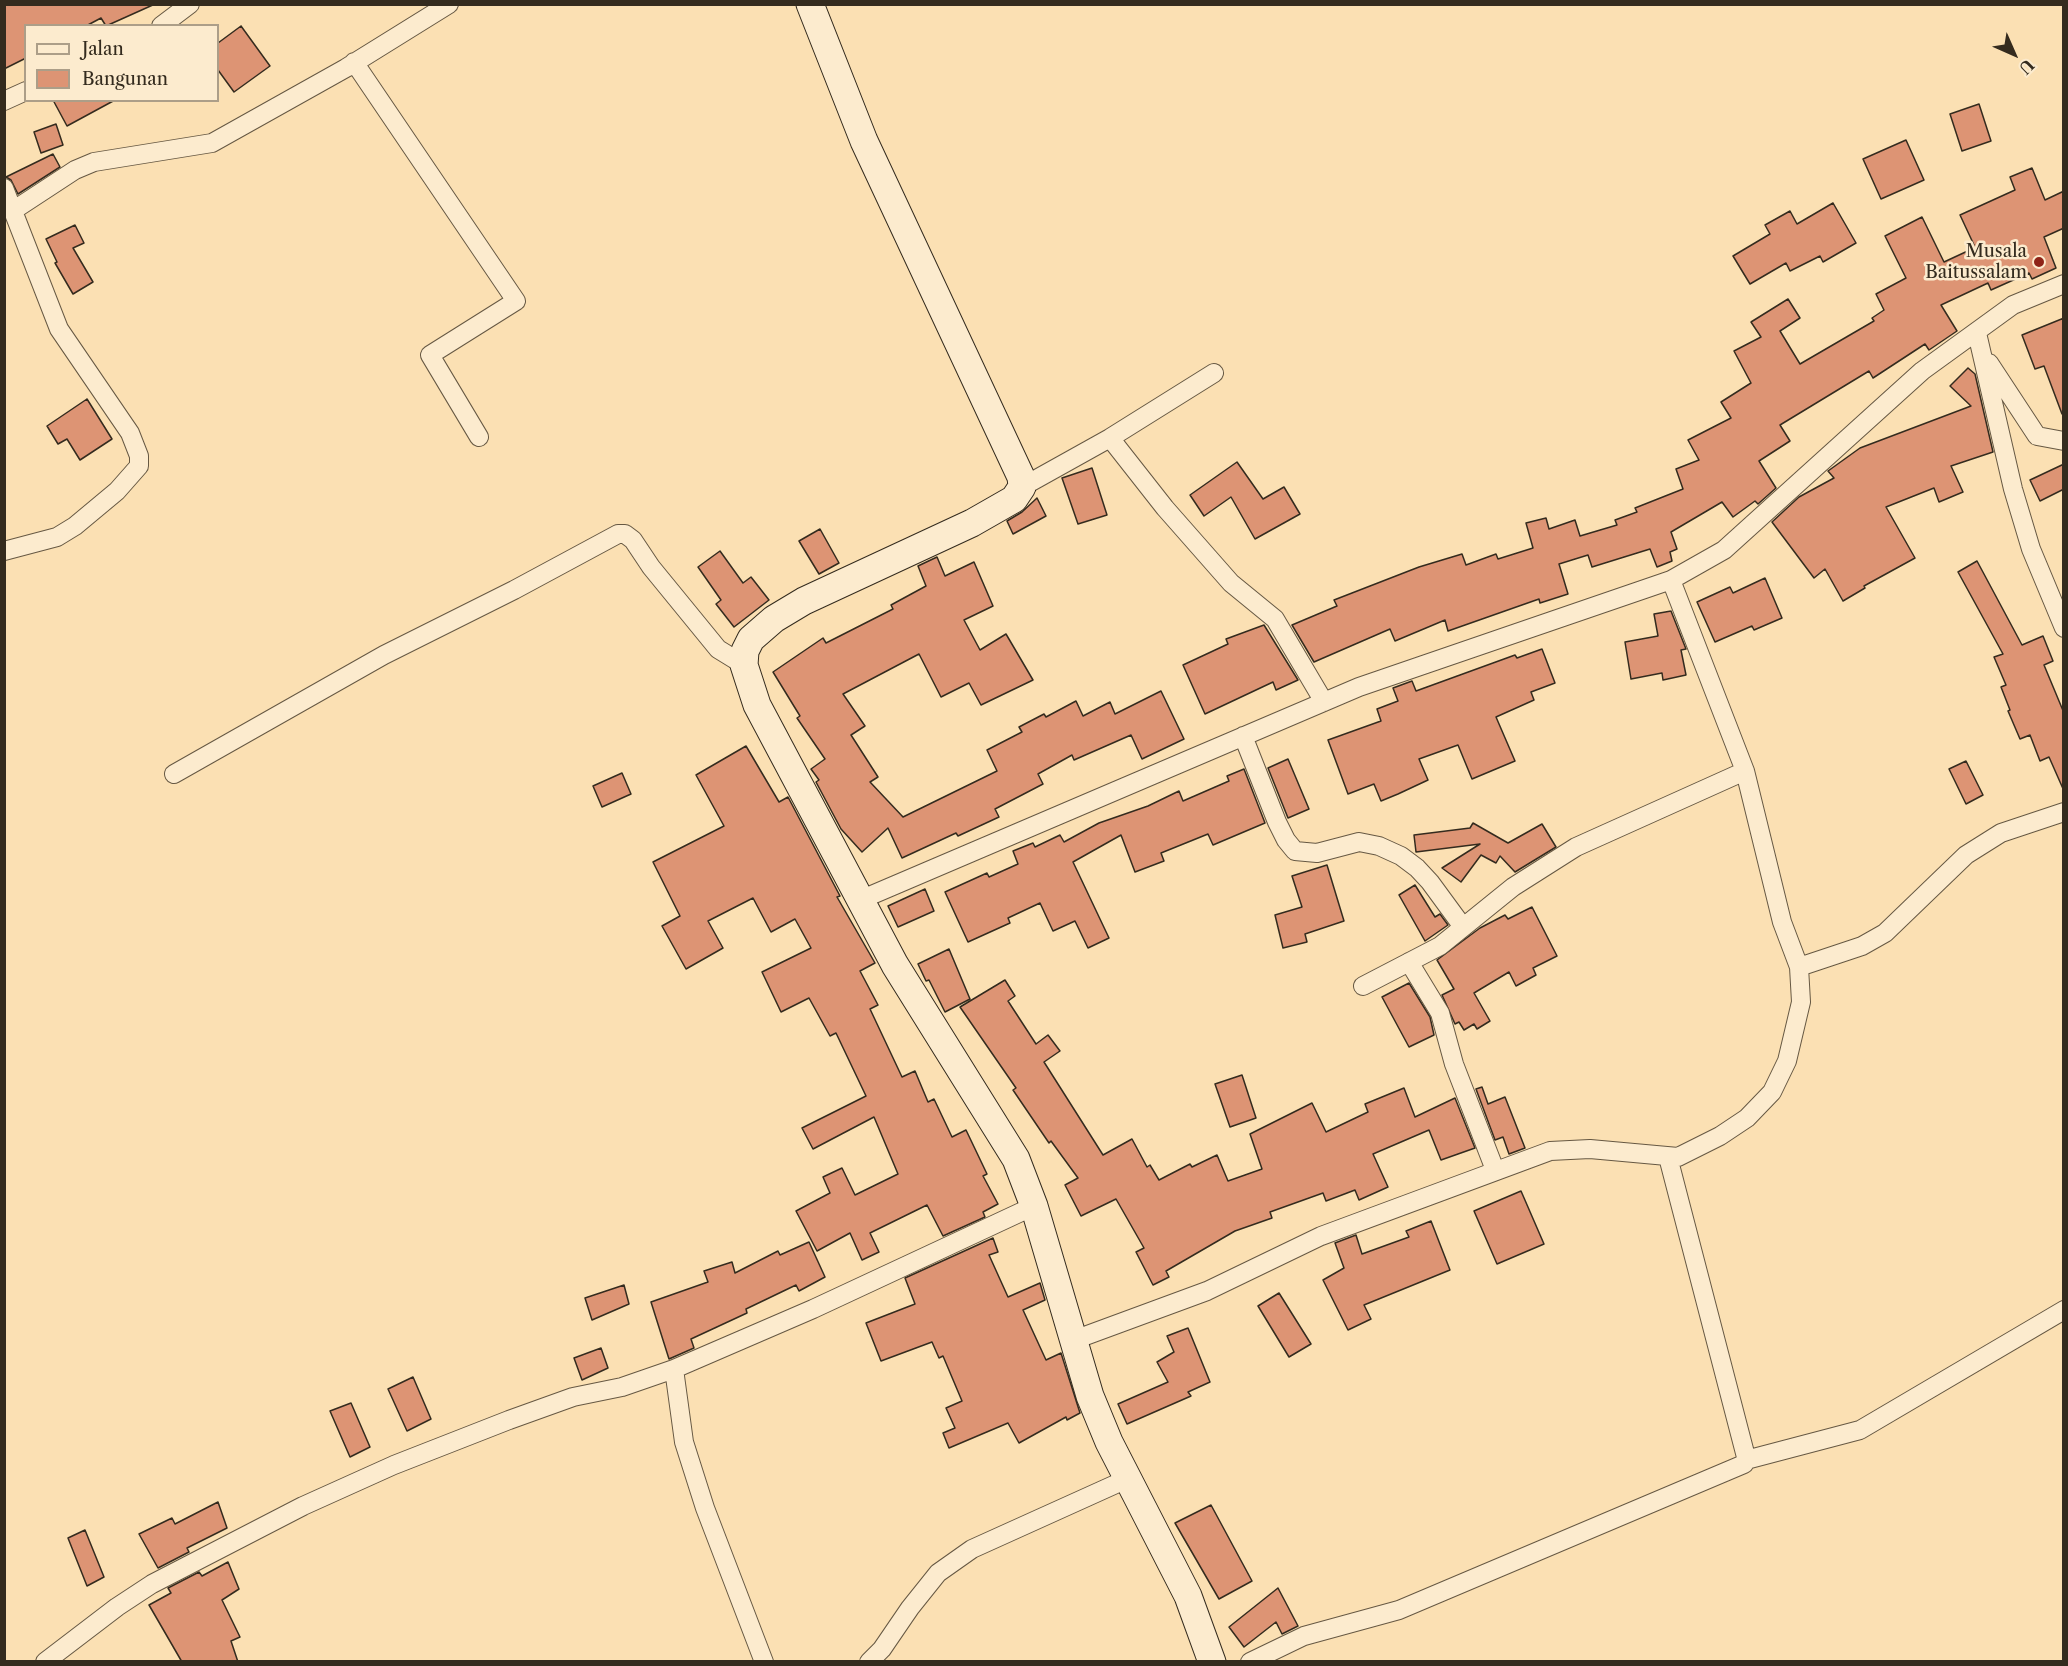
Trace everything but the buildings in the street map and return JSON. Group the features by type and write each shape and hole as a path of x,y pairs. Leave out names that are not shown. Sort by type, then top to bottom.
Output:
{"street":[{"path":"164,24 190,4"},
{"path":"14,210 75,170 94,162 212,143 354,62 449,4"},
{"path":"810,4 864,141 1021,477 1022,487"},
{"path":"354,62 516,301 430,355 479,437"},
{"path":"4,100 24,92"},
{"path":"4,188 60,329 130,433 140,456 139,466 75,526 57,537 4,551"},
{"path":"860,900 1359,687 1671,580 1724,550 1922,371 1977,333 2013,304 2064,284"},
{"path":"1977,333 2016,499 2031,549 2064,628"},
{"path":"1982,351 2019,412 2037,436 2064,441"},
{"path":"1212,1662 1188,1596 1127,1479 1090,1396 1034,1206 1016,1159 895,964 757,705 744,665 745,651 751,639 774,619 804,601 972,523 1014,499 1022,487 1110,438 1214,373"},
{"path":"1110,438 1165,508 1231,583 1275,619 1324,702"},
{"path":"174,774 384,655 514,590 618,534 626,534 633,540 651,567 718,649 744,665"},
{"path":"1074,1340 1207,1291 1321,1236 1550,1151 1590,1149 1678,1157 1720,1136 1747,1118 1772,1092 1787,1061 1801,1002 1799,967 1782,922 1745,771 1671,580"},
{"path":"1243,736 1277,822 1286,840 1295,851 1317,854 1359,842 1379,846 1401,856 1417,868 1463,927"},
{"path":"1363,986 1440,946 1513,887 1576,847 1745,771"},
{"path":"1799,967 1862,946 1885,933 1966,855 2001,833 2064,812"},
{"path":"1409,962 1440,1013 1454,1064 1495,1170"},
{"path":"1668,1156 1746,1460"},
{"path":"45,1662 117,1607 152,1584 303,1506 394,1465 508,1420 573,1397 622,1388 674,1370 813,1309 1034,1206"},
{"path":"1250,1662 1304,1636 1399,1610 1736,1469 1746,1460 1860,1430 2064,1310"},
{"path":"674,1370 684,1442 705,1508 764,1662"},
{"path":"869,1662 882,1649 938,1574 955,1561 972,1549 1127,1479"}],"place":[{"name":"Musala Baitussalam","path":"2039,262"}]}
